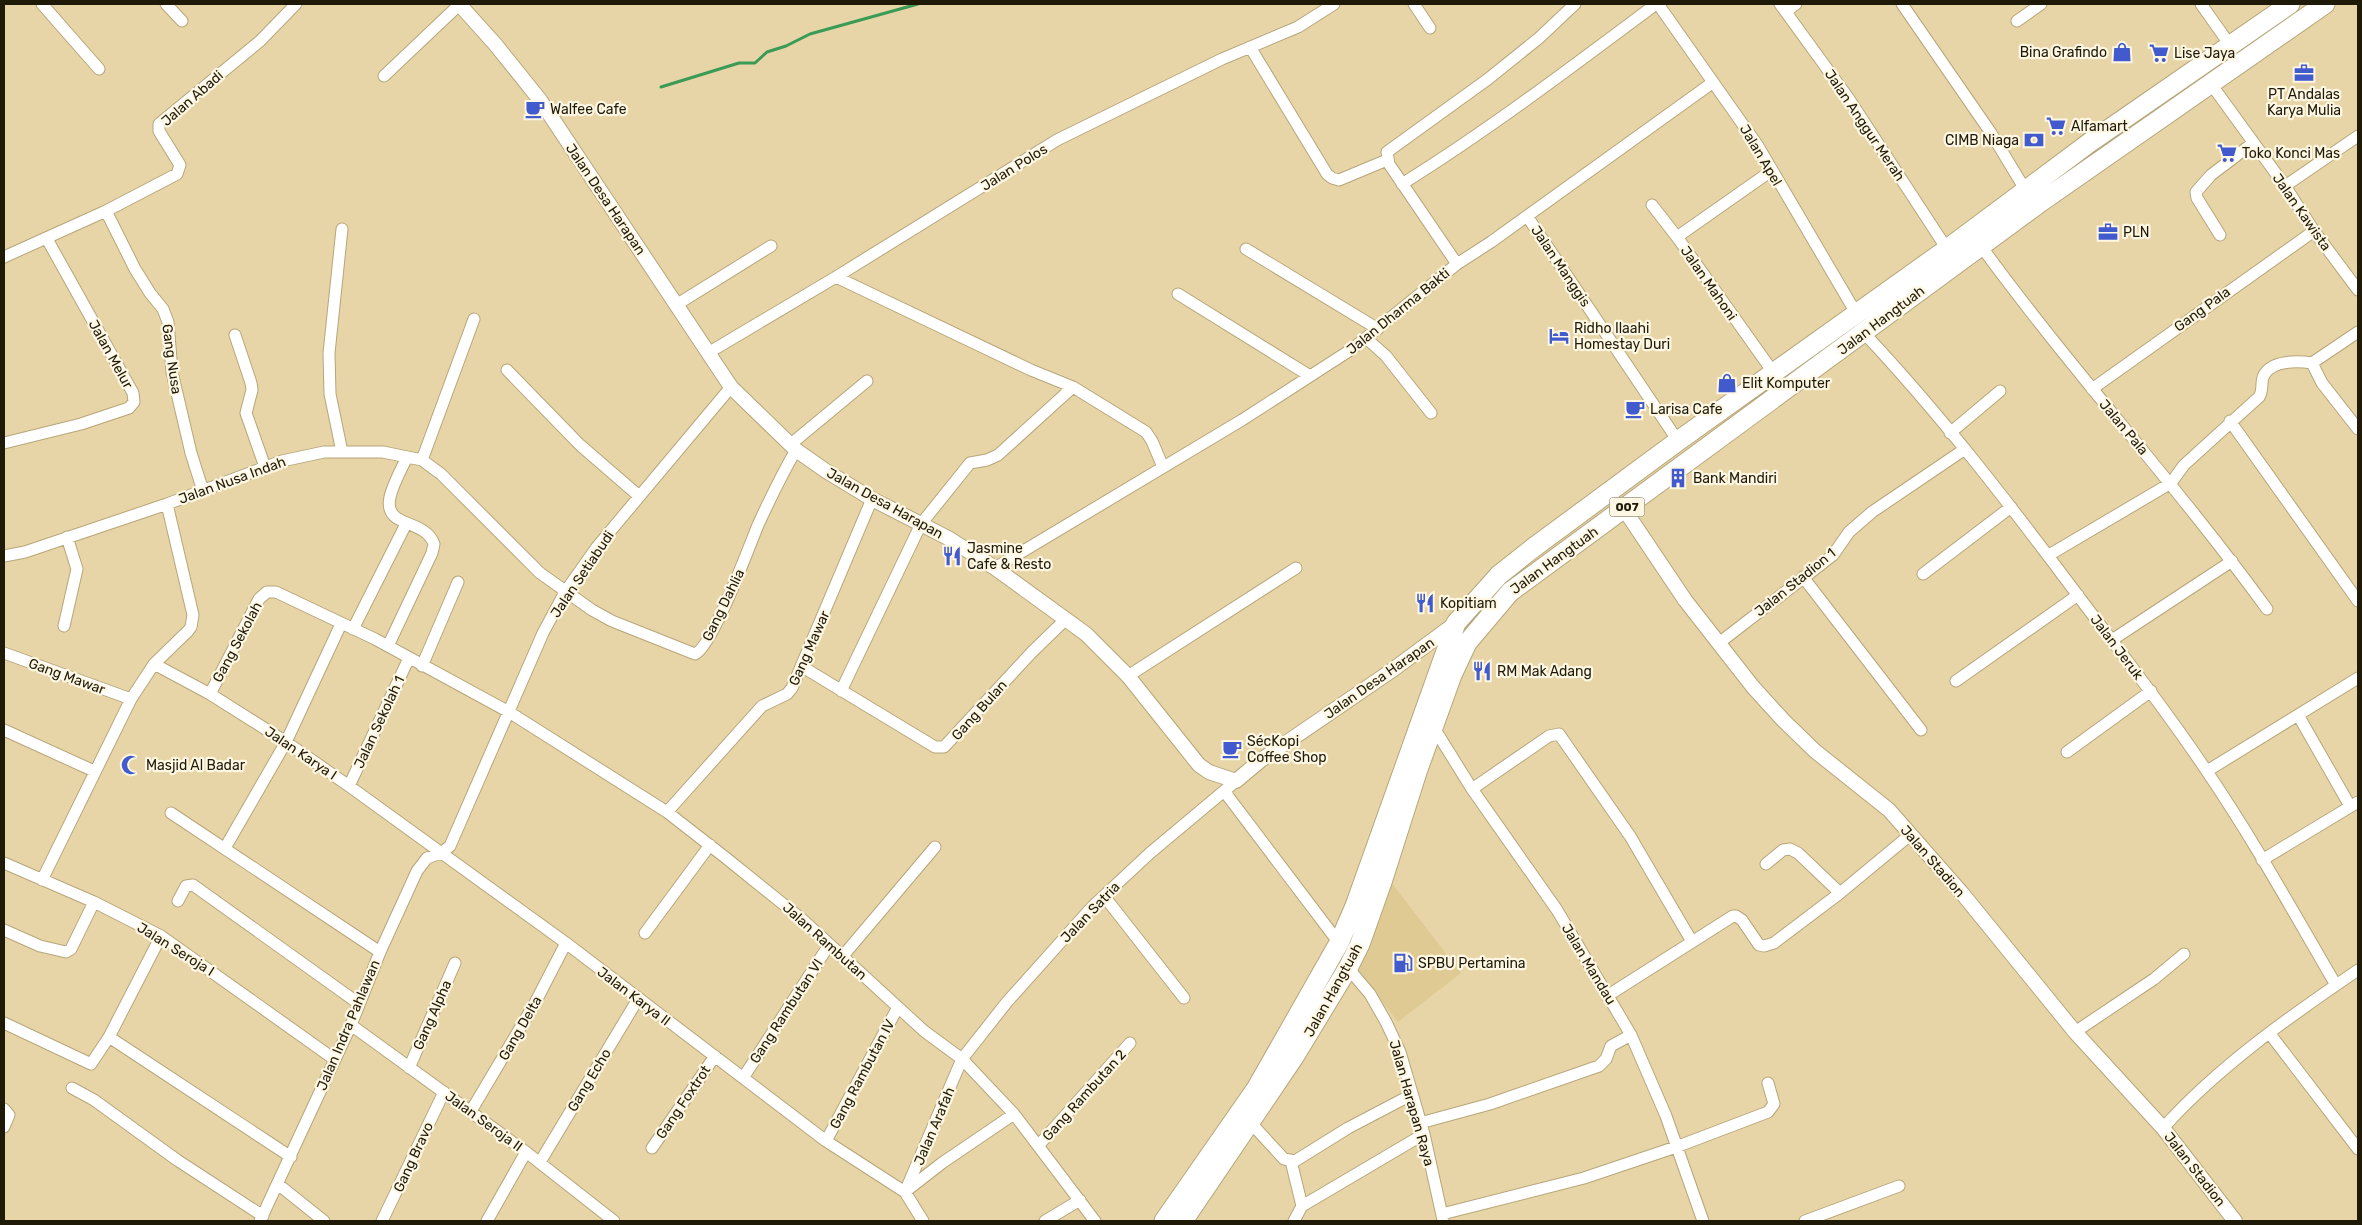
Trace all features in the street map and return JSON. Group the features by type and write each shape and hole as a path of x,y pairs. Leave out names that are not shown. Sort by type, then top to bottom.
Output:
{"highway":[{"name":"Jalan Hangtuah","path":"1164,1221 1185,1209 1250,1122 1294,1057 1348,968 1372,909 1417,772 1452,675 1466,643 1510,592 1546,563 1624,509 1981,246 2325,4"},
{"name":"Jalan Hangtuah","path":"1185,1209 1339,943 1355,906 1456,623 1499,576 1678,441 1947,249 2089,143 2286,7"},
{"path":"2286,7 2290,28"}],"street":[{"path":"42,4 99,69"},
{"path":"166,4 182,20"},
{"name":"Jalan Abadi","path":"4,257 106,211 177,174 180,165 159,131 160,123 260,41 296,4"},
{"path":"384,76 459,4"},
{"name":"Jalan Desa Harapan","path":"459,4 496,44 540,100 732,387 793,447 872,499 921,524 995,568 1093,640 1128,676 1200,765 1209,772 1236,781 1261,760 1391,671 1456,623"},
{"name":"Jalan Polos","path":"708,353 836,277 1057,140 1127,104 1298,26 1334,4"},
{"path":"1414,4 1430,28"},
{"path":"1457,264 1387,160 1390,149 1488,80 1539,38 1575,4"},
{"path":"1402,184 1451,154 1522,104 1657,4"},
{"name":"Jalan Apel","path":"1657,4 1758,146 1856,313"},
{"path":"1783,8 1796,4"},
{"path":"1902,4 1991,133 2026,191"},
{"path":"2017,22 2040,4"},
{"path":"2201,4 2230,46"},
{"name":"Jalan Anggur Merah","path":"1783,8 1849,99 1947,249"},
{"path":"1250,47 1327,174 1339,180 1387,160"},
{"name":"Jalan Dharma Bakti","path":"995,568 1163,467 1368,339 1457,264 1712,83"},
{"name":"Jalan Kawista","path":"2211,84 2285,186 2314,231 2357,285"},
{"path":"2285,186 2358,136"},
{"path":"2220,235 2197,198 2196,192 2211,175 2253,143"},
{"name":"Jalan Mahoni","path":"1771,171 1677,236 1773,372"},
{"path":"1652,205 1677,236"},
{"name":"Gang Nusa","path":"106,211 135,268 150,293 163,309 168,322 172,372 191,453 203,491"},
{"name":"Jalan Manggis","path":"1527,216 1678,441"},
{"path":"342,229 328,353 330,394 342,452"},
{"name":"Gang Pala","path":"2092,389 2314,231"},
{"name":"Jalan Melur","path":"4,442 81,424 130,408 134,402 133,393 47,239"},
{"path":"676,305 771,246"},
{"name":"Jalan Pala","path":"1981,246 2030,314 2171,483 2232,560 2267,609"},
{"path":"1246,249 1378,329"},
{"path":"836,277 1031,370 1073,387 1146,432 1163,467"},
{"path":"1178,294 1310,376"},
{"path":"422,460 474,319"},
{"path":"2049,555 2171,483 2184,465 2230,421 2259,397 2267,372 2284,362 2299,361 2312,363 2358,332"},
{"name":"Jalan Jeruk","path":"1864,333 1901,372 1965,449 2049,555 2151,691 2207,771 2336,985"},
{"path":"235,334 252,390 246,413 265,467"},
{"path":"1368,339 1386,356 1431,413"},
{"path":"2312,363 2322,383 2358,429"},
{"path":"507,370 580,445 640,496"},
{"path":"793,447 867,382"},
{"name":"Jalan Setiabudi","path":"451,842 543,633 565,592 597,547 732,387"},
{"path":"841,691 921,524 970,463 987,460 998,455 1073,387"},
{"path":"1950,433 2000,391"},
{"path":"2230,421 2358,600"},
{"name":"Gang Dahlia","path":"565,592 612,621 690,653 699,652 717,621 793,447"},
{"name":"Jalan Stadion 1","path":"1720,643 1833,555 1849,532 1872,512 1965,449"},
{"name":"Jalan Nusa Indah","path":"4,556 25,552 167,504 282,461 315,454 384,452 422,460 441,474 540,573 565,592"},
{"path":"388,646 432,553 434,544 426,531 399,521 389,506 390,497 406,457"},
{"name":"Gang Mawar","path":"667,812 762,706 790,692 872,499"},
{"path":"42,880 131,698 154,664 188,631 192,621 184,573 167,504"},
{"path":"1923,574 2011,507"},
{"name":"Jalan Stadion","path":"1624,509 1684,600 1753,687 1783,720 1847,778 1889,810 1961,892 2075,1032 2163,1128 2236,1221"},
{"path":"353,629 406,524"},
{"path":"64,626 77,569 67,537"},
{"path":"2112,640 2232,560"},
{"path":"1128,676 1296,568"},
{"path":"1803,577 1921,730"},
{"path":"422,666 458,582"},
{"name":"Jalan Rambutan","path":"267,592 276,592 388,646 509,712 667,812 803,920 924,1031 962,1059 1014,1114 1095,1221"},
{"name":"Gang Sekolah","path":"210,694 259,599 267,592"},
{"path":"1956,681 2078,595"},
{"name":"Gang Bulan","path":"801,666 934,747 944,747 1032,652 1066,619"},
{"path":"225,848 286,742 341,624"},
{"name":"Gang Mawar","path":"4,653 131,698"},
{"name":"Jalan Sekolah 1","path":"349,786 409,658"},
{"name":"Jalan Karya I","path":"154,664 210,694 286,742 441,853"},
{"path":"2207,771 2358,678"},
{"path":"2067,752 2151,691"},
{"path":"2262,860 2354,804 2298,715"},
{"name":"Jalan Mandau","path":"1434,728 1472,789 1557,910 1631,1035 1666,1116 1703,1221"},
{"path":"4,730 94,771"},
{"path":"1472,789 1549,736 1559,734 1630,836 1691,940"},
{"name":"Jalan Satria","path":"962,1059 1007,1002 1104,896 1150,853 1236,781"},
{"path":"1224,791 1339,943"},
{"path":"171,814 380,952"},
{"path":"1607,996 1691,940 1736,916 1742,920 1758,945 1770,946 1840,893 1910,835"},
{"name":"Jalan Indra Pahlawan","path":"261,1219 279,1185 334,1059 351,1025 358,1003 380,952 422,862 441,853 450,846 451,842"},
{"path":"646,933 710,845"},
{"path":"842,957 935,847"},
{"path":"1766,864 1783,850 1794,851 1840,893"},
{"name":"Jalan Karya II","path":"441,853 566,943 826,1141 905,1192"},
{"name":"Jalan Seroja I","path":"4,863 94,902 161,936 334,1059"},
{"path":"178,901 186,886 193,884 358,1003"},
{"path":"1104,896 1184,998"},
{"path":"4,930 40,946 66,952 71,949 94,902"},
{"path":"4,1023 91,1064 109,1037 161,936"},
{"name":"Gang Delta","path":"471,1111 535,1003 566,943"},
{"name":"Gang Rambutan VI","path":"743,1078 829,945"},
{"path":"2075,1032 2154,979 2184,954"},
{"name":"Gang Alpha","path":"409,1068 455,963"},
{"name":"Jalan Harapan Raya","path":"1348,968 1370,994 1400,1052 1411,1095 1424,1134 1443,1218"},
{"path":"2163,1128 2204,1086 2230,1063 2358,970"},
{"name":"Gang Echo","path":"540,1162 638,999"},
{"name":"Gang Rambutan IV","path":"826,1141 898,1007"},
{"name":"Jalan Seroja II","path":"351,1025 540,1162 614,1221"},
{"path":"2270,1034 2358,1149"},
{"path":"1420,1123 1490,1104 1599,1066 1606,1059 1611,1046 1631,1035"},
{"path":"109,1037 291,1157"},
{"name":"Gang Rambutan 2","path":"1038,1146 1130,1043"},
{"name":"Gang Foxtrot","path":"652,1148 715,1056"},
{"name":"Jalan Arafah","path":"905,1192 962,1059"},
{"path":"1443,1218 1575,1180 1676,1147 1772,1110 1774,1102 1768,1083"},
{"path":"72,1088 94,1100 261,1219"},
{"name":"Gang Bravo","path":"382,1221 444,1092"},
{"path":"1250,1122 1284,1159 1291,1162 1306,1156 1348,1128 1411,1095"},
{"path":"4,1109 9,1115 4,1127"},
{"path":"923,1221 905,1192 942,1163 1014,1114"},
{"path":"1294,1221 1302,1206 1424,1134"},
{"path":"487,1221 526,1152"},
{"path":"1291,1162 1302,1206"},
{"path":"279,1185 323,1221"},
{"path":"1805,1221 1899,1186"},
{"path":"1046,1221 1080,1200"}],"shaded area":[{"path":"1387,877 1461,973 1398,1022 1353,964"}],"waterway":[{"path":"661,87 739,63 755,63 767,52 786,46 810,34 918,4"}],"place":[{"name":"Bina Grafindo","path":"2122,52"},
{"name":"Lise Jaya","path":"2159,53"},
{"name":"PT Andalas Karya Mulia","path":"2304,73"},
{"name":"Walfee Cafe","path":"535,109"},
{"name":"Alfamart","path":"2056,126"},
{"name":"CIMB Niaga","path":"2034,140"},
{"name":"Toko Konci Mas","path":"2227,153"},
{"name":"PLN","path":"2108,232"},
{"name":"Ridho Ilaahi Homestay Duri","path":"1559,336"},
{"name":"Elit Komputer","path":"1727,383"},
{"name":"Larisa Cafe","path":"1635,409"},
{"name":"Bank Mandiri","path":"1678,478"},
{"name":"Jasmine Cafe & Resto","path":"952,556"},
{"name":"Kopitiam","path":"1425,603"},
{"name":"RM Mak Adang","path":"1482,671"},
{"name":"SécKopi Coffee Shop","path":"1232,749"},
{"name":"Masjid Al Badar","path":"131,765"},
{"name":"SPBU Pertamina","path":"1403,963"}]}
